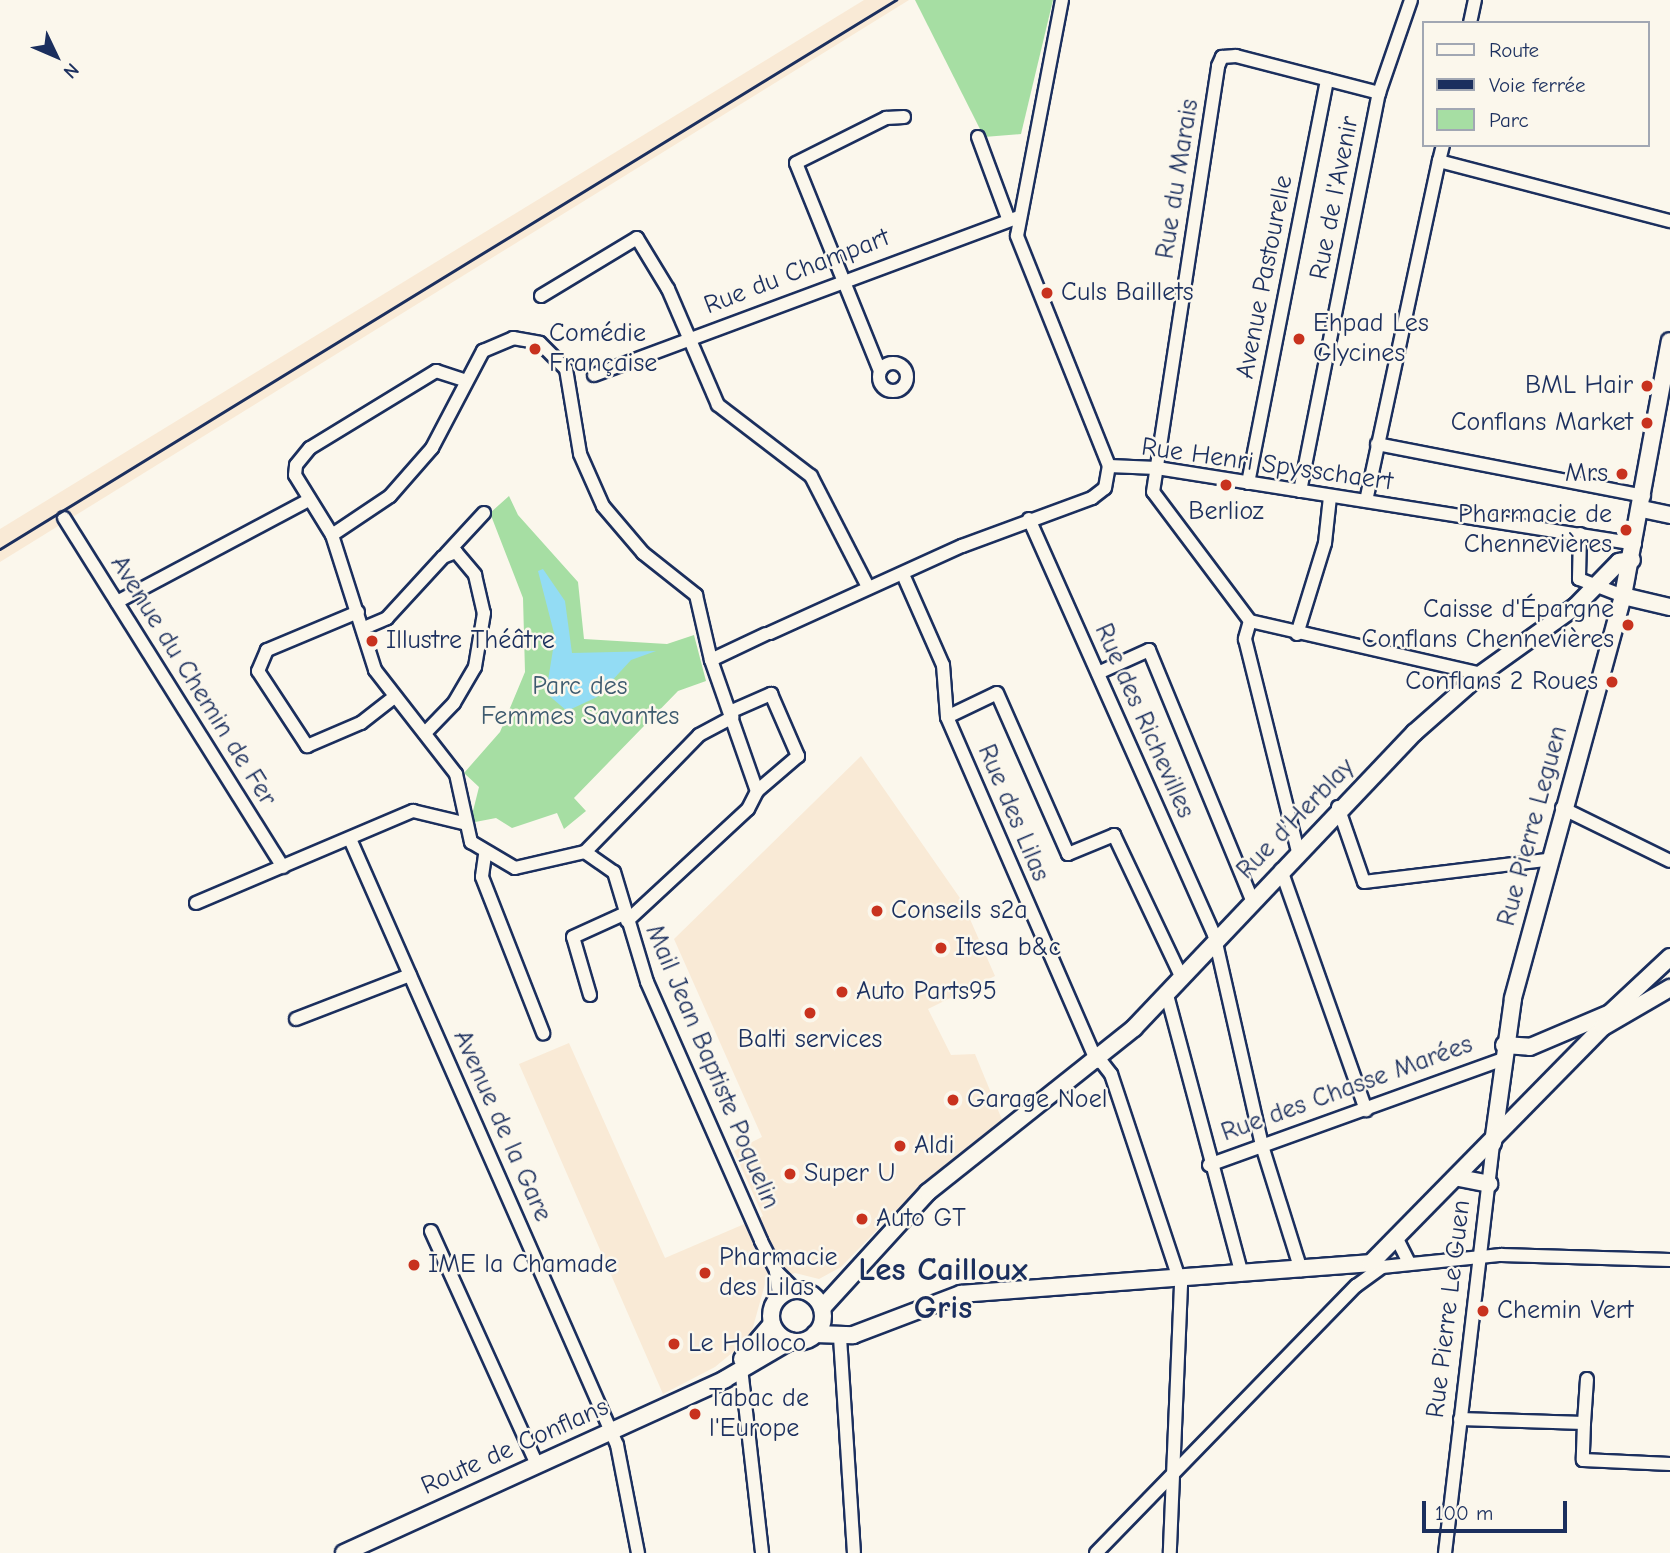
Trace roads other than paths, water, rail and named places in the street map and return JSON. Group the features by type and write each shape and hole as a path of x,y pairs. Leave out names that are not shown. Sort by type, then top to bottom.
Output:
{"main road":[{"name":"Rue Pierre Leguen","path":"1502,1059 1547,860 1634,552 1670,341"},
{"path":"1643,502 1670,515"},
{"name":"Rue d'Herblay","path":"838,1285 945,1177 1099,1061 1167,995 1338,807 1481,674 1592,589 1619,562 1634,552"},
{"path":"1623,596 1670,607"},
{"path":"838,1285 779,1297 772,1324 790,1341 816,1334 840,1337 951,1296 1132,1280 1374,1266 1593,1037 1642,994 1670,957"},
{"path":"1642,994 1670,988"},
{"name":"Rue des Chasse Marées","path":"1502,1059 1621,1010"},
{"path":"1573,1031 1593,1037"},
{"name":"Rue Pierre Le Guen","path":"1493,1143 1502,1059"},
{"path":"1459,1178 1489,1184"},
{"path":"816,1334 822,1308 838,1285"},
{"path":"801,1291 822,1308"},
{"name":"Route de Conflans","path":"706,1387 752,1350 772,1324"},
{"name":"Route de Conflans","path":"344,1553 536,1462 611,1432 706,1387 790,1341"}],"street":[{"path":"1013,217 1062,0"},
{"name":"Rue de l'Avenir","path":"1300,491 1379,93 1410,0"},
{"path":"1470,21 1475,0"},
{"name":"Rue du Marais","path":"1157,468 1218,66 1229,55 1379,93"},
{"name":"Avenue Pastourelle","path":"1248,483 1327,80"},
{"path":"880,371 796,163 886,118 904,117"},
{"path":"978,137 1013,217 1017,236 1109,466"},
{"path":"1366,501 1443,147"},
{"path":"1439,162 1670,220"},
{"name":"Rue du Champart","path":"571,383 842,278 1013,217"},
{"path":"541,296 636,238 688,339 718,405 811,476 869,587"},
{"path":"332,535 390,496 432,448 463,380 495,342 523,338 556,355 571,383 590,481 625,535 696,595 711,660 757,791"},
{"path":"463,380 436,371 310,448 296,465 309,500 332,535 364,628 375,670 392,699 425,733 456,774 463,823 485,855 516,868 585,852 699,735 771,694 798,757 757,791 748,809 626,917 573,937 590,995"},
{"path":"1377,444 1643,502"},
{"name":"Rue Henri Spysschaert","path":"711,660 869,587 1029,519 1100,494 1109,466 1157,468 1329,497 1580,534 1634,552"},
{"path":"1157,468 1156,497 1250,621 1297,634 1481,674"},
{"path":"1297,634 1325,542 1329,497"},
{"path":"117,602 309,500"},
{"path":"364,628 387,618 484,513"},
{"name":"Avenue du Chemin de Fer","path":"64,518 283,867"},
{"name":"Rue des Richevilles","path":"1029,519 1214,942 1263,1149 1301,1270"},
{"path":"1580,534 1579,579 1592,589 1623,596"},
{"path":"425,733 466,685 484,613 466,562 456,552 443,557"},
{"name":"Rue des Lilas","path":"905,579 943,665 947,717 1099,1061 1111,1074 1178,1278 1170,1553"},
{"path":"358,612 267,650 258,671 307,746 361,723 392,699"},
{"path":"1250,621 1245,639 1298,851"},
{"path":"1098,673 1149,650 1252,900"},
{"path":"947,717 997,694 1068,854 1114,835 1182,978"},
{"path":"1338,807 1364,883 1547,860"},
{"path":"1562,808 1670,860"},
{"path":"196,903 413,811 463,823"},
{"name":"Avenue de la Gare","path":"350,839 611,1432 638,1553"},
{"name":"Mail Jean Baptiste Poquelin","path":"585,852 614,872 647,982 776,1271 779,1297"},
{"path":"485,855 482,877 543,1033"},
{"path":"1280,870 1366,1110"},
{"path":"296,1019 410,975"},
{"path":"1167,995 1209,1165 1242,1273"},
{"name":"Rue des Chasse Marées","path":"1209,1165 1263,1149 1502,1059"},
{"name":"Rue Pierre Le Guen","path":"1445,1553 1493,1143"},
{"path":"431,1231 536,1462"},
{"path":"1398,1241 1408,1261"},
{"path":"1096,1553 1374,1266 1408,1261 1481,1257 1670,1260"},
{"name":"Mail Jean Baptiste Poquelin","path":"776,1271 801,1291"},
{"path":"840,1337 854,1553"},
{"path":"741,1368 762,1553"},
{"path":"1587,1379 1583,1460 1670,1464"},
{"path":"1460,1419 1584,1423"}],"water":[{"path":"543,569 565,601 572,653 656,651 631,660 597,697 567,711 546,693 555,637 538,571"}],"railway":[{"path":"0,549 896,0"}],"place":[{"name":"Culs Baillets","path":"1047,293"},
{"name":"Ehpad Les Glycines","path":"1299,339"},
{"name":"Comédie Française","path":"535,349"},
{"name":"BML Hair","path":"1647,386"},
{"name":"Conflans Market","path":"1647,423"},
{"name":"Mrs","path":"1622,474"},
{"name":"Berlioz","path":"1226,485"},
{"name":"Pharmacie de Chennevières","path":"1626,530"},
{"name":"Caisse d'Épargne Conflans Chennevières","path":"1628,625"},
{"name":"Illustre Théâtre","path":"372,641"},
{"name":"Conflans 2 Roues","path":"1612,682"},
{"name":"Conseils s2a","path":"877,911"},
{"name":"Itesa b&c","path":"941,948"},
{"name":"Auto Parts95","path":"842,992"},
{"name":"Balti services","path":"810,1013"},
{"name":"Garage Noel","path":"953,1100"},
{"name":"Aldi","path":"900,1146"},
{"name":"Super U","path":"790,1174"},
{"name":"Auto GT","path":"862,1219"},
{"name":"IME la Chamade","path":"414,1265"},
{"name":"Pharmacie des Lilas","path":"705,1273"},
{"name":"Chemin Vert","path":"1483,1311"},
{"name":"Le Holloco","path":"674,1344"},
{"name":"Tabac de l'Europe","path":"695,1414"}],"district":[{"name":"Les Cailloux Gris","path":"943,1289"}],"park label":[{"name":"Parc des Femmes Savantes","path":"580,702"}]}
